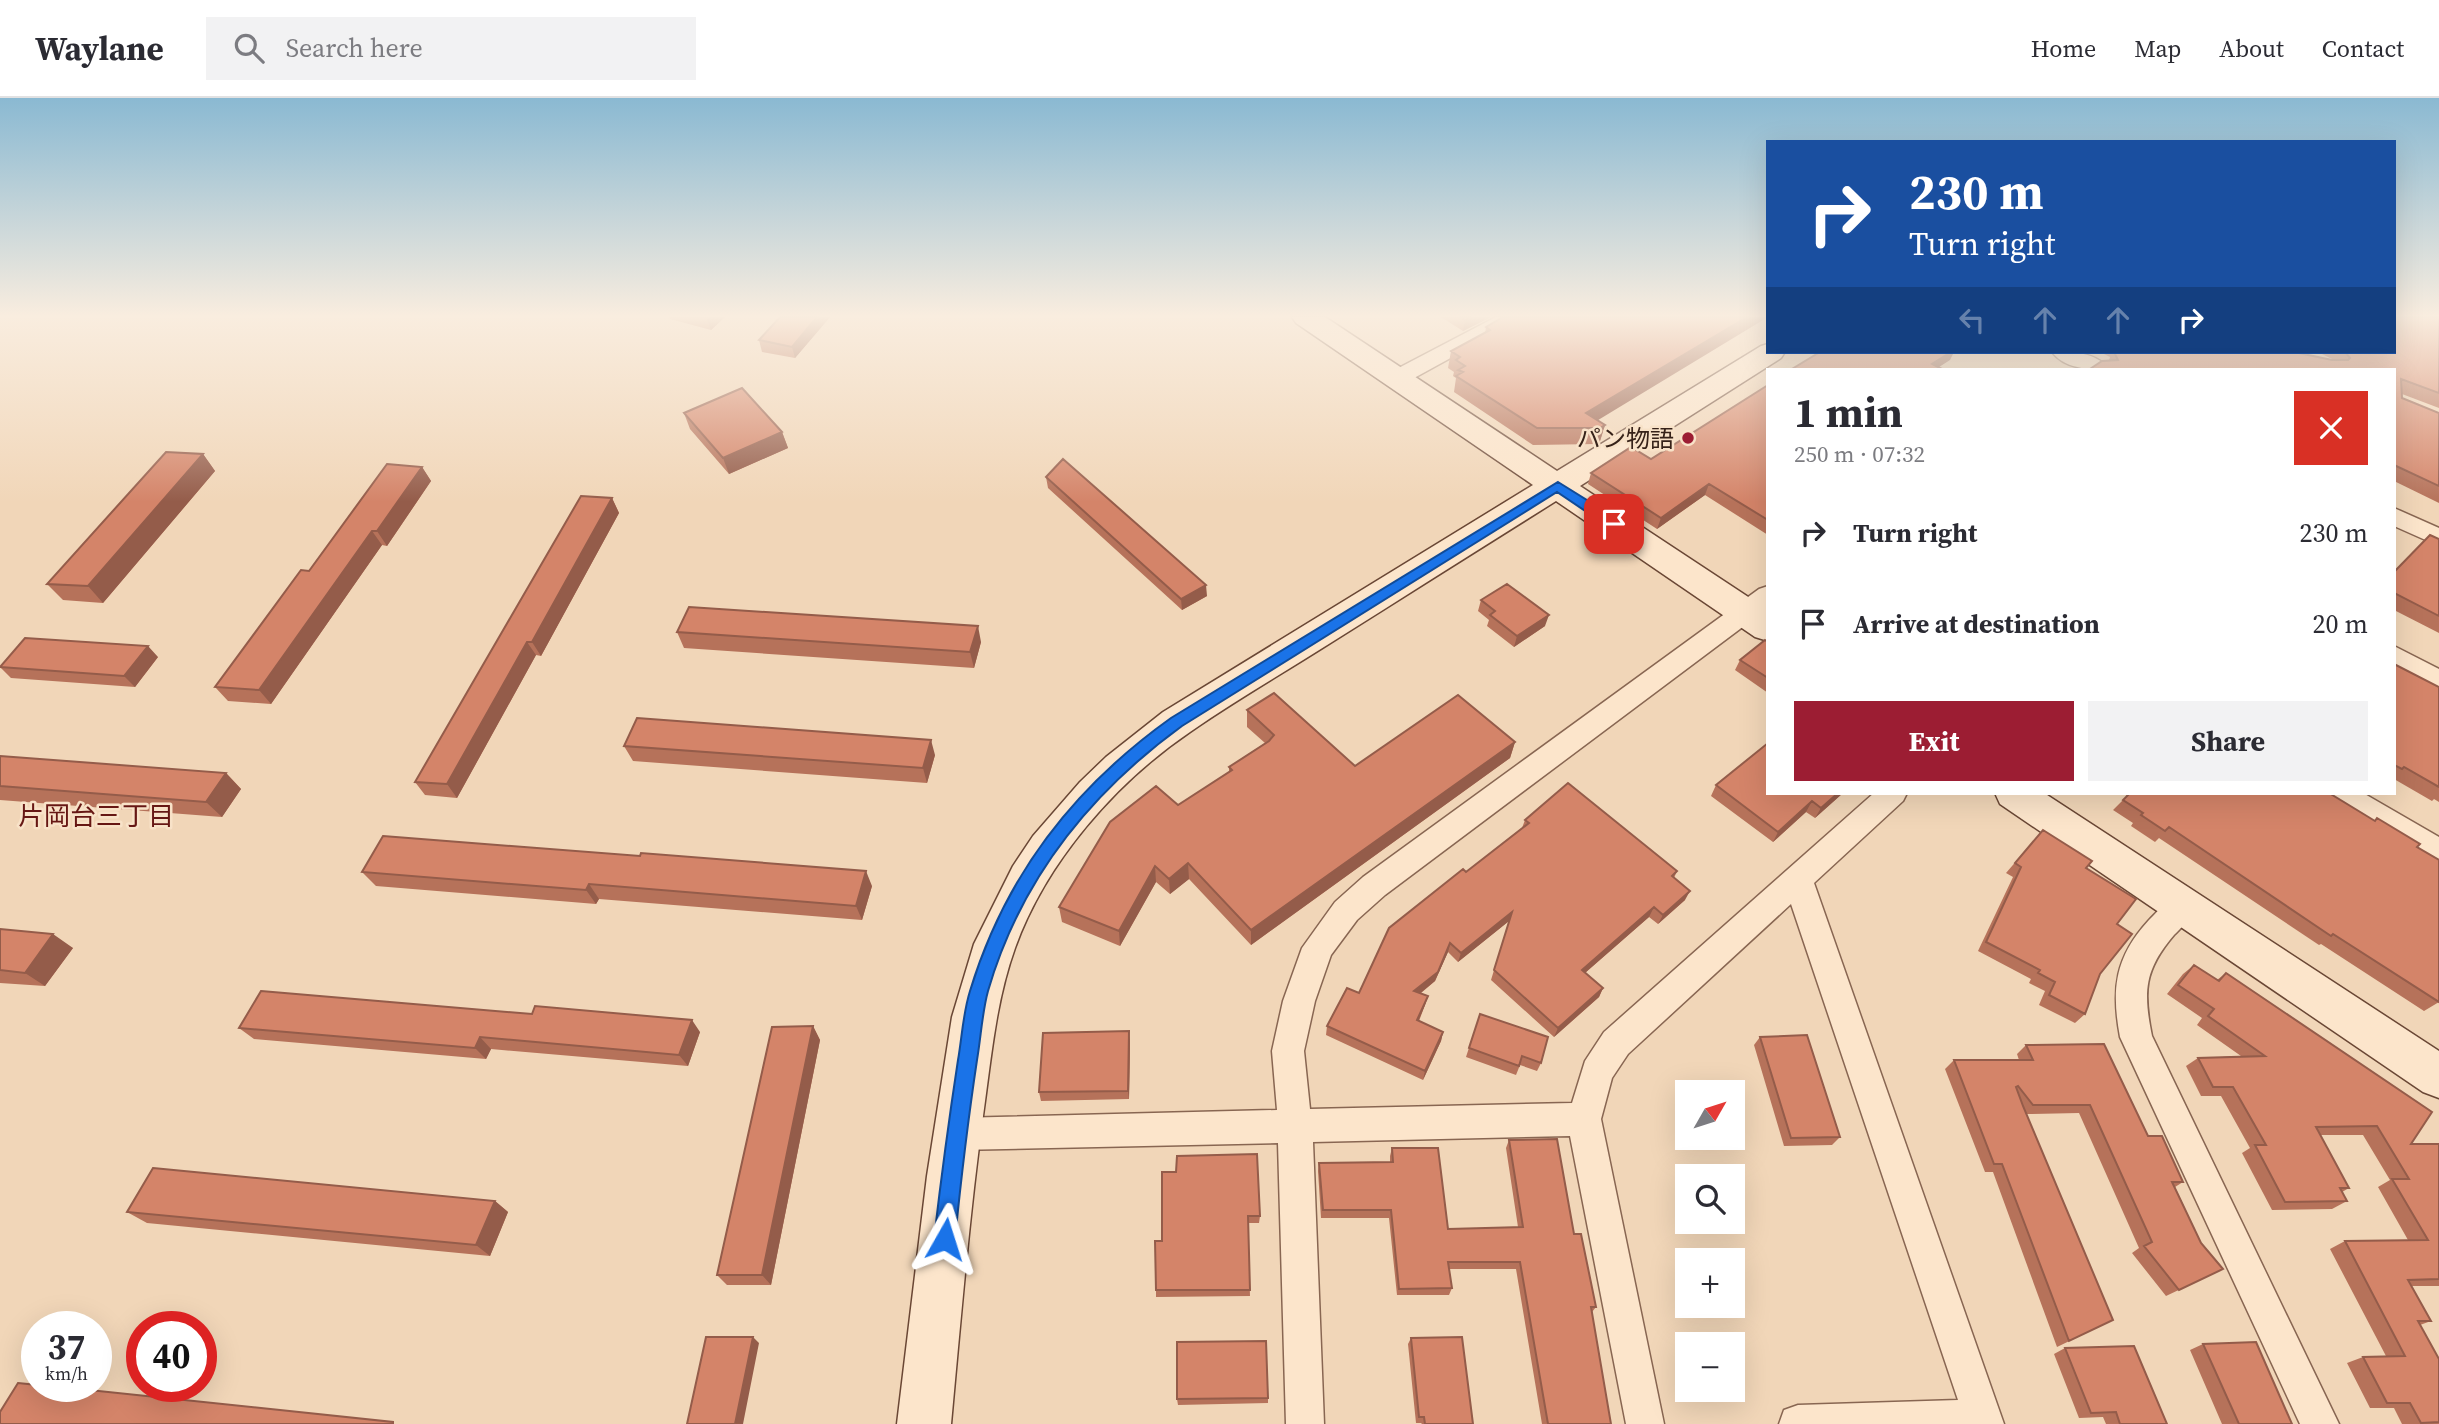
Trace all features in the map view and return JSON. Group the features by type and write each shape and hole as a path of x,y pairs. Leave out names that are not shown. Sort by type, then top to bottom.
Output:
{"street":[{"path":"1305,1424 1295,1126 1288,1051 1299,1001 1318,947 1346,911 1385,878 1760,612 1558,486 1398,379"},
{"path":"924,1424 956,1134 978,994 995,943 1043,853 1089,797 1140,748 1176,722 1728,379"},
{"path":"2396,517 2439,538"},
{"path":"2396,657 2439,681"},
{"path":"1645,1424 1584,1119 1597,1072 1616,1043 1891,795"},
{"path":"2017,795 2439,1077"},
{"path":"2343,795 2439,852"},
{"path":"1797,878 1984,1421 1798,1424"},
{"path":"2183,906 2150,939 2139,954 2132,971 2130,1013 2136,1037 2320,1424"},
{"path":"956,1134 1584,1119"}],"building":[{"path":"1460,379 1643,379 1586,413 1605,425 1600,428 1537,428"},
{"path":"2396,379 2439,379 2439,393 2401,379 2402,398 2439,413 2439,486 2396,466"},
{"path":"1766,386 1766,519 1709,484 1661,518 1591,473 1631,447 1651,459"},
{"path":"742,388 782,432 723,458 684,413"},
{"path":"166,452 203,454 88,586 47,584"},
{"path":"1063,459 1206,585 1181,599 1046,477"},
{"path":"387,464 422,467 377,531 372,531 259,690 215,687 301,570 309,571"},
{"path":"581,496 612,498 532,642 527,642 447,784 415,782"},
{"path":"2430,535 2439,539 2439,616 2396,594 2396,570"},
{"path":"1507,584 1549,615 1517,636 1490,615 1495,611 1481,600"},
{"path":"689,607 978,626 970,652 677,632"},
{"path":"25,638 148,646 124,676 0,667"},
{"path":"1765,640 1766,641 1766,677 1740,660"},
{"path":"2396,665 2439,687 2439,787 2404,767 2402,769 2396,766"},
{"path":"1274,693 1355,766 1458,695 1515,742 1251,930 1188,863 1169,879 1155,866 1119,931 1059,907 1110,822 1156,786 1178,805 1232,770 1229,767 1269,741 1274,735 1247,710"},
{"path":"637,718 931,740 923,768 624,746"},
{"path":"1766,745 1766,795 1836,795 1821,808 1812,801 1778,832 1716,785"},
{"path":"0,756 226,773 206,802 0,786"},
{"path":"1568,783 1677,871 1672,876 1690,891 1663,915 1654,907 1582,970 1603,988 1558,1028 1494,970 1512,912 1461,953 1450,943 1438,972 1414,991 1428,996 1417,1020 1443,1032 1425,1071 1327,1026 1347,988 1359,993 1389,928 1463,869 1466,872 1529,823 1525,820"},
{"path":"2128,795 2332,795 2420,844 2417,847 2439,860 2439,1002 2333,934 2331,936 2169,827 2165,831 2123,800"},
{"path":"2043,830 2092,861 2086,868 2136,899 2117,924 2132,934 2100,974 2085,1014 2049,995 2055,982 2038,973 2040,970 1986,942 2021,867 2015,863"},
{"path":"383,836 866,871 856,906 589,884 586,890 362,872"},
{"path":"0,929 53,934 25,973 0,970"},
{"path":"2194,965 2219,981 2226,973 2432,1112 2411,1144 2439,1144 2439,1279 2408,1280 2431,1321 2418,1321 2439,1359 2439,1422 2421,1423 2410,1403 2387,1403 2363,1357 2405,1356 2345,1241 2428,1240 2392,1179 2409,1179 2377,1126 2316,1127 2349,1188 2340,1188 2347,1201 2285,1202 2255,1145 2266,1145 2233,1087 2213,1087 2198,1058 2265,1056 2208,1016 2214,1009 2178,985"},
{"path":"261,991 532,1014 535,1006 692,1020 679,1055 480,1037 475,1048 239,1028"},
{"path":"1480,1014 1548,1037 1541,1063 1522,1056 1519,1066 1469,1048"},
{"path":"813,1026 762,1275 717,1275 772,1027"},
{"path":"1129,1031 1128,1091 1039,1092 1043,1033"},
{"path":"1807,1035 1840,1137 1791,1138 1760,1037"},
{"path":"2104,1044 2148,1136 2162,1136 2183,1182 2172,1182 2201,1243 2223,1269 2179,1290 2144,1246 2152,1242 2090,1105 2033,1105 2018,1086 2016,1087 2023,1106 2113,1320 2069,1341 2002,1164 1994,1164 1954,1060 2033,1060 2026,1045"},
{"path":"1557,1139 1574,1234 1581,1234 1596,1307 1591,1307 1611,1424 1548,1424 1520,1262 1448,1262 1452,1288 1399,1289 1391,1210 1323,1210 1319,1163 1393,1162 1392,1148 1438,1148 1448,1229 1523,1227 1509,1140"},
{"path":"1257,1154 1260,1216 1248,1216 1250,1290 1156,1290 1155,1241 1162,1241 1162,1172 1176,1172 1177,1156"},
{"path":"153,1168 495,1201 476,1245 127,1212"},
{"path":"706,1337 753,1337 735,1424 687,1424"},
{"path":"1462,1337 1473,1424 1425,1424 1424,1417 1419,1417 1411,1338"},
{"path":"1266,1341 1268,1398 1177,1399 1177,1342"},
{"path":"2256,1342 2292,1424 2239,1424 2203,1344"},
{"path":"2134,1346 2167,1424 2120,1424 2116,1412 2091,1413 2065,1348"},
{"path":"18,1383 21,1383 21,1402 112,1402 112,1392 126,1394 126,1402 203,1402 393,1424 0,1424 0,1412"}],"place":[{"name":"パン物語","path":"1688,438"}],"district":[{"name":"片岡台三丁目","path":"96,816"}],"route":[{"path":"945,1239 956,1134 978,994 995,943 1043,853 1105,779 1140,748 1176,722 1558,486 1614,524"}]}
